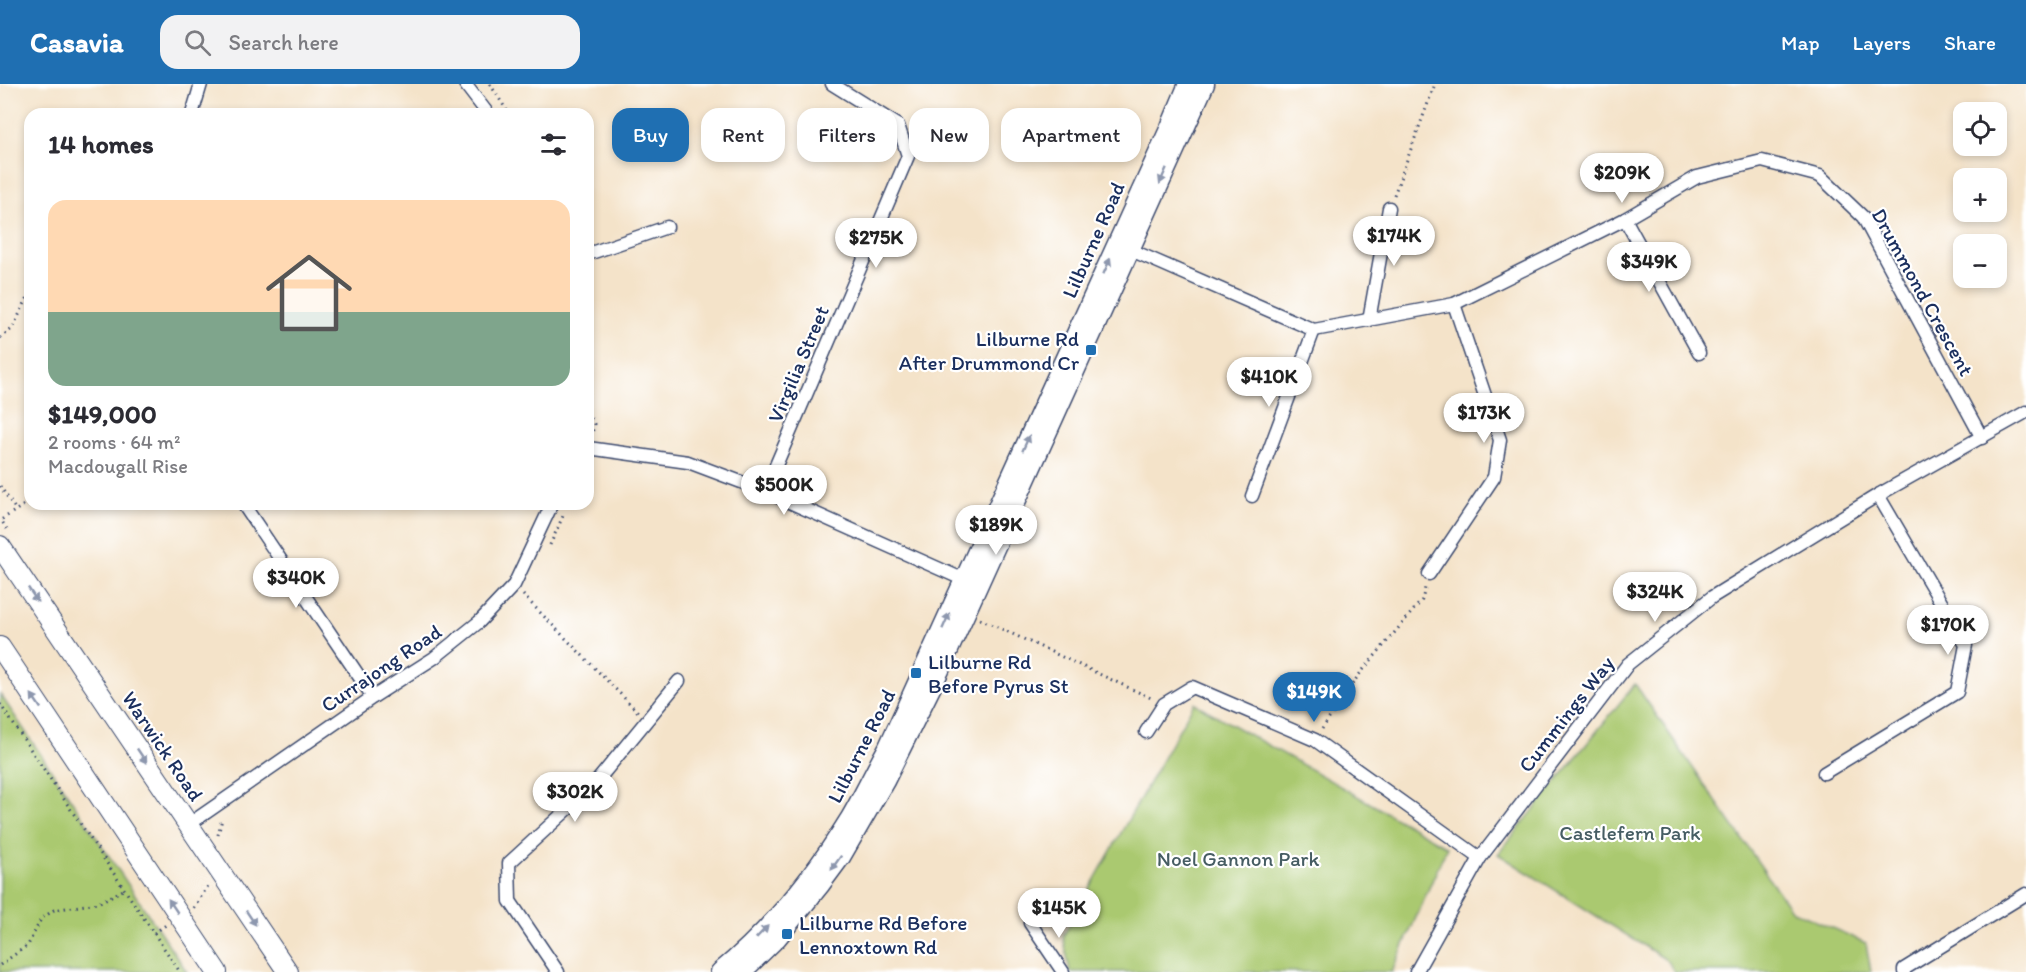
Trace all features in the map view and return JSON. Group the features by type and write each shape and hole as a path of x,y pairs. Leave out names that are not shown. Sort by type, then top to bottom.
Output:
{"main road":[{"name":"Warwick Road","path":"2,550 288,972"},
{"path":"1,649 217,972"}],"street":[{"path":"194,108 201,84"},
{"path":"465,84 483,108"},
{"name":"Virgilia Street","path":"765,491 908,156 898,125 832,84"},
{"name":"Lilburne Road","path":"733,970 777,938 841,857 911,731 972,583 1123,246 1188,84"},
{"name":"Lilburne Road","path":"1123,246 1205,84"},
{"name":"Drummond Crescent","path":"1314,330 1455,304 1625,219 1697,177 1762,161 1820,176 1863,217 1982,438"},
{"path":"1369,320 1389,208"},
{"path":"1625,219 1699,353"},
{"path":"594,252 667,228"},
{"path":"1123,246 1314,330 1252,496"},
{"path":"1429,574 1494,477 1500,440 1455,304"},
{"name":"Cummings Way","path":"1416,972 1480,858 1628,664 1712,597 1878,495 2026,412"},
{"path":"594,449 688,462 765,491 972,583"},
{"path":"1824,773 1956,692 1966,645 1878,495"},
{"path":"247,510 373,696"},
{"name":"Currajong Road","path":"188,825 373,696 434,658 479,622 514,585 549,510"},
{"path":"558,972 510,901 509,862 593,786 679,681"},
{"path":"1146,732 1164,704 1192,687 1315,740 1480,858"},
{"path":"1904,972 1904,969 2026,894"},
{"path":"1030,923 1063,972"}],"path":[{"path":"490,84 504,108"},
{"path":"1389,208 1435,84"},
{"path":"0,338 12,329 24,305"},
{"path":"0,486 16,510 24,505"},
{"path":"1315,740 1358,676 1422,600 1429,574"},
{"path":"514,585 647,721"},
{"path":"977,618 1164,704"},
{"path":"0,704 180,972"},
{"path":"154,933 195,907 214,877 221,873"},
{"path":"0,965 28,945 41,919 54,910 98,903 125,889"}],"green space":[{"name":"Castlefern Park","path":"1635,684 1791,910 1866,943 1871,972 1674,972 1668,961 1498,854"},
{"path":"0,694 187,972 0,972"},
{"name":"Noel Gannon Park","path":"1194,703 1447,847 1392,972 1070,972 1063,936"}],"place":[{"name":"Lilburne Rd After Drummond Cr","path":"1091,350"},
{"name":"Lilburne Rd Before Pyrus St","path":"916,673"},
{"name":"Lilburne Rd Before Lennoxtown Rd","path":"787,934"}]}
